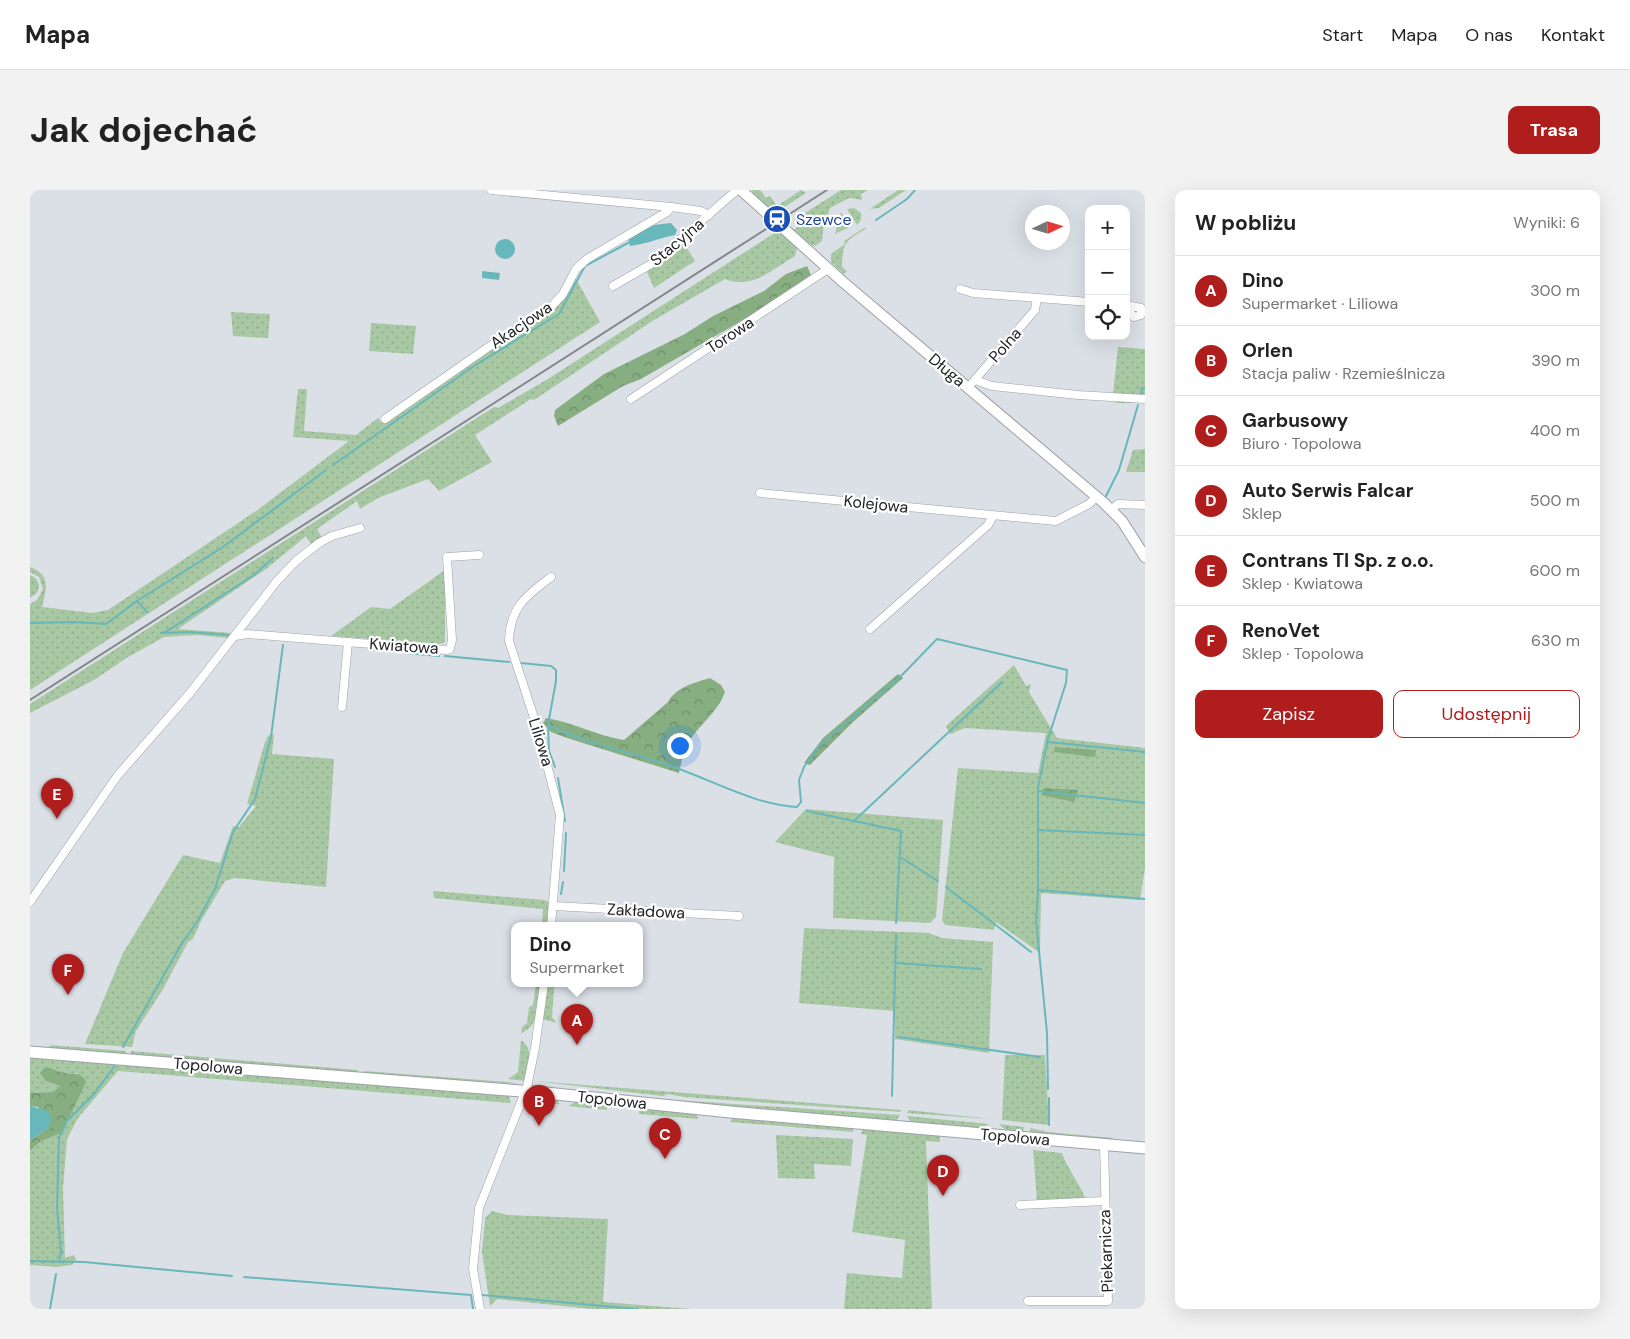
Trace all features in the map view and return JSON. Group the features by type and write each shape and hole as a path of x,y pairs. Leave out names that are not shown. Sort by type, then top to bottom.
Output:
{"main road":[{"name":"Topolowa","path":"30,1052 526,1091 730,1112 1145,1148"}],"street":[{"path":"491,190 671,207 701,211 709,215"},
{"name":"Stacyjna","path":"613,286 653,263 737,190"},
{"name":"Długa","path":"741,190 828,269 971,384 1111,510 1130,532 1145,557"},
{"name":"Akacjowa","path":"385,420 487,348 551,307 563,294 576,269 587,260 668,212 671,207"},
{"name":"Torowa","path":"631,399 828,269"},
{"path":"960,289 974,293 1085,302"},
{"name":"Polna","path":"971,384 1035,310 1037,298"},
{"path":"971,384 1078,395 1145,399"},
{"name":"Kolejowa","path":"760,493 1056,521 1089,504 1096,497"},
{"path":"1111,510 1118,504 1145,505"},
{"path":"870,629 988,525 993,516"},
{"path":"30,902 118,775 175,712 277,581 306,552 332,536 360,528"},
{"name":"Kwiatowa","path":"235,636 247,634 439,650 450,648 452,640 447,557 479,555"},
{"name":"Liliowa","path":"551,577 525,596 509,629 509,641 538,730 560,814 552,922"},
{"path":"342,707 348,642"},
{"name":"Zakładowa","path":"554,906 739,916"},
{"path":"480,1309 473,1269 479,1208 526,1091 536,1048 544,987"},
{"name":"Piekarnicza","path":"1028,1301 1108,1301 1104,1144"},
{"name":"Piekarnicza","path":"1020,1205 1104,1201"}],"green space":[{"path":"752,190 760,190 766,198 770,196 777,206 801,190 806,193 775,213 754,195"},
{"path":"841,190 868,190 861,194 862,200 849,198 830,208 826,222 824,222 822,241 815,246 811,245 793,230 798,227 794,220"},
{"path":"898,190 906,190 879,208 870,209"},
{"path":"854,208 861,213 861,220 857,225 847,209"},
{"path":"841,212 850,227 835,234"},
{"path":"775,228 797,248 795,256 753,280 735,282 725,279 654,320 534,400 531,399 475,435 492,462 439,491 428,479 378,498 360,509 357,501 317,529 322,538 311,544 306,536 266,569 178,629 232,633 228,638 197,635 164,637 128,657 94,680 30,713 30,704 494,407 498,408 548,379 776,232"},
{"path":"867,228 850,239 845,247 842,267 847,271 844,274 831,262 831,254 845,244 844,241"},
{"path":"683,242 695,261 654,288 647,272"},
{"path":"807,266 811,275 767,306 641,379 623,386 558,426 554,416 555,410 604,374 685,334 713,316 764,291 786,274"},
{"path":"575,277 600,322 30,690 30,604 37,600 43,589 39,577 30,572 30,567 42,574 45,579 46,589 42,607 92,613 108,610 256,511 349,441 293,437 298,389 307,389 304,431 356,435 378,418 382,423 559,305"},
{"path":"231,312 270,314 268,338 233,336"},
{"path":"371,323 416,326 413,354 369,351"},
{"path":"1118,347 1145,349 1145,403 1116,403 1113,394"},
{"path":"1145,449 1145,472 1126,472 1133,450"},
{"path":"445,570 445,642 439,644 331,636 371,607 390,609"},
{"path":"30,575 37,580 39,587 37,593 30,598"},
{"path":"1014,665 1026,686 1031,684 1029,692 1057,738 1145,748 1145,868 1140,900 1041,893 1040,953 996,922 994,930 945,925 942,920 958,768 1038,773 1046,733 965,728 950,734 946,726"},
{"path":"898,674 903,678 852,723 810,765 804,763 823,738"},
{"path":"710,678 721,685 725,692 716,708 689,742 679,773 567,738 551,732 543,723 546,718 556,720 624,740 681,689"},
{"path":"274,734 272,754 334,759 326,887 235,878 225,881 201,921 193,939 188,942 162,991 136,1031 132,1047 85,1044 123,953 183,855 220,863 233,826 239,827 256,806 247,804 265,742 269,735"},
{"path":"1055,747 1096,750 1095,757 1054,752"},
{"path":"1043,788 1078,790 1074,802 1041,795"},
{"path":"806,809 943,820 936,917 930,923 833,918 834,857 775,842"},
{"path":"433,891 545,900 550,903 548,922 542,922 543,909 434,898"},
{"path":"804,928 929,933 942,938 993,942 989,1053 895,1039 895,1011 799,1003"},
{"path":"536,987 540,987 535,1019 527,1030 521,1033 522,1027 527,1023 529,1007 533,1005"},
{"path":"546,987 554,987 552,1017 557,1023 542,1019"},
{"path":"521,1040 528,1049 529,1054 529,1065 525,1081 508,1079 518,1072"},
{"path":"49,1045 126,1051 125,1055 51,1048"},
{"path":"131,1051 358,1070 358,1074 131,1055"},
{"path":"30,1055 509,1096 511,1103 118,1071 78,1118 67,1139 63,1189 65,1258 74,1255 76,1260 72,1265 56,1267 30,1265 30,1151 41,1141 62,1133 72,1110 77,1073 68,1075 48,1067 46,1081 60,1086 53,1092 30,1093"},
{"path":"1005,1055 1045,1055 1049,1125 1002,1120"},
{"path":"48,1067 63,1073 82,1076 86,1082 62,1133 41,1141 30,1151 30,1140 50,1127 38,1107 30,1106 30,1093 53,1092 60,1086 46,1081 40,1073 44,1068"},
{"path":"364,1071 508,1082 521,1084 363,1074"},
{"path":"534,1081 901,1110 901,1112 684,1097 668,1094 663,1096"},
{"path":"534,1098 556,1099 560,1104 526,1101"},
{"path":"675,1100 900,1115 896,1121 699,1105"},
{"path":"578,1101 604,1104 607,1106 607,1110 568,1106"},
{"path":"639,1107 696,1114 698,1119 639,1114"},
{"path":"908,1110 991,1119 907,1113"},
{"path":"734,1116 853,1127 853,1132 730,1122"},
{"path":"907,1116 989,1124 980,1130 912,1124"},
{"path":"999,1124 1024,1127 1023,1133 1009,1133"},
{"path":"1030,1128 1048,1132 1113,1138 1113,1141 1030,1133"},
{"path":"863,1129 940,1136 940,1142 926,1141 932,1309 844,1309 847,1273 902,1278 905,1240 852,1232 867,1135 861,1134"},
{"path":"776,1135 853,1139 851,1166 814,1164 815,1179 778,1178"},
{"path":"1033,1150 1062,1153 1085,1198 1037,1201"},
{"path":"492,1211 508,1215 608,1219 603,1302 691,1309 592,1309 497,1299 490,1306 482,1252 485,1218"}],"water":[{"path":"671,223 677,230 675,235 630,246 628,238 654,225"},
{"path":"505,239 512,242 515,249 512,256 505,259 498,256 495,249 498,242"},
{"path":"482,271 500,273 499,280 482,278"},
{"path":"30,1106 48,1111 51,1118 50,1127 30,1140"}],"waterway":[{"path":"876,220 907,199 915,190"},
{"path":"333,465 474,366 559,314 585,266 630,242"},
{"path":"1141,394 1142,388 1145,388"},
{"path":"1106,496 1119,470 1138,405"},
{"path":"30,623 75,622 106,624 137,601 223,547 326,470"},
{"path":"164,633 254,575 273,558"},
{"path":"137,601 147,612"},
{"path":"161,633 189,632 228,635"},
{"path":"521,663 551,666 556,670 556,681 548,725 593,743 671,766 749,797 765,802 797,807 801,802 799,780 804,767 818,747 902,675 937,639 1067,670 1066,683 1048,739 1038,788 1038,890 1145,899"},
{"path":"123,1047 215,889 233,832 255,799 271,737 283,645"},
{"path":"373,650 400,652"},
{"path":"406,653 439,656"},
{"path":"445,656 509,662"},
{"path":"854,821 1002,682"},
{"path":"548,725 549,751 555,767"},
{"path":"1048,742 1145,752"},
{"path":"558,778 565,821"},
{"path":"1038,791 1145,803"},
{"path":"807,811 901,831 896,923"},
{"path":"1038,830 1145,835"},
{"path":"564,871 566,833"},
{"path":"900,857 938,881"},
{"path":"561,894 563,882"},
{"path":"946,887 1031,952"},
{"path":"1038,890 1036,920 1047,1033 1048,1089"},
{"path":"892,1096 896,934"},
{"path":"896,963 981,969"},
{"path":"899,1037 1040,1057"},
{"path":"59,1262 61,1251 57,1208 59,1138 67,1121 94,1094 116,1064"},
{"path":"1049,1098 1049,1125"},
{"path":"30,1261 84,1262 232,1276"},
{"path":"50,1309 56,1274"},
{"path":"244,1277 471,1295 473,1309"},
{"path":"482,1295 636,1309"}],"railway":[{"path":"30,700 827,190"}],"place":[{"name":"Szewce","path":"777,219"},
{"name":"Contrans TI Sp. z o.o.","path":"57,819"},
{"name":"RenoVet","path":"68,995"},
{"name":"Dino","path":"577,1045"},
{"name":"Orlen","path":"539,1126"},
{"name":"Garbusowy","path":"665,1159"},
{"name":"Auto Serwis Falcar","path":"943,1196"}]}
